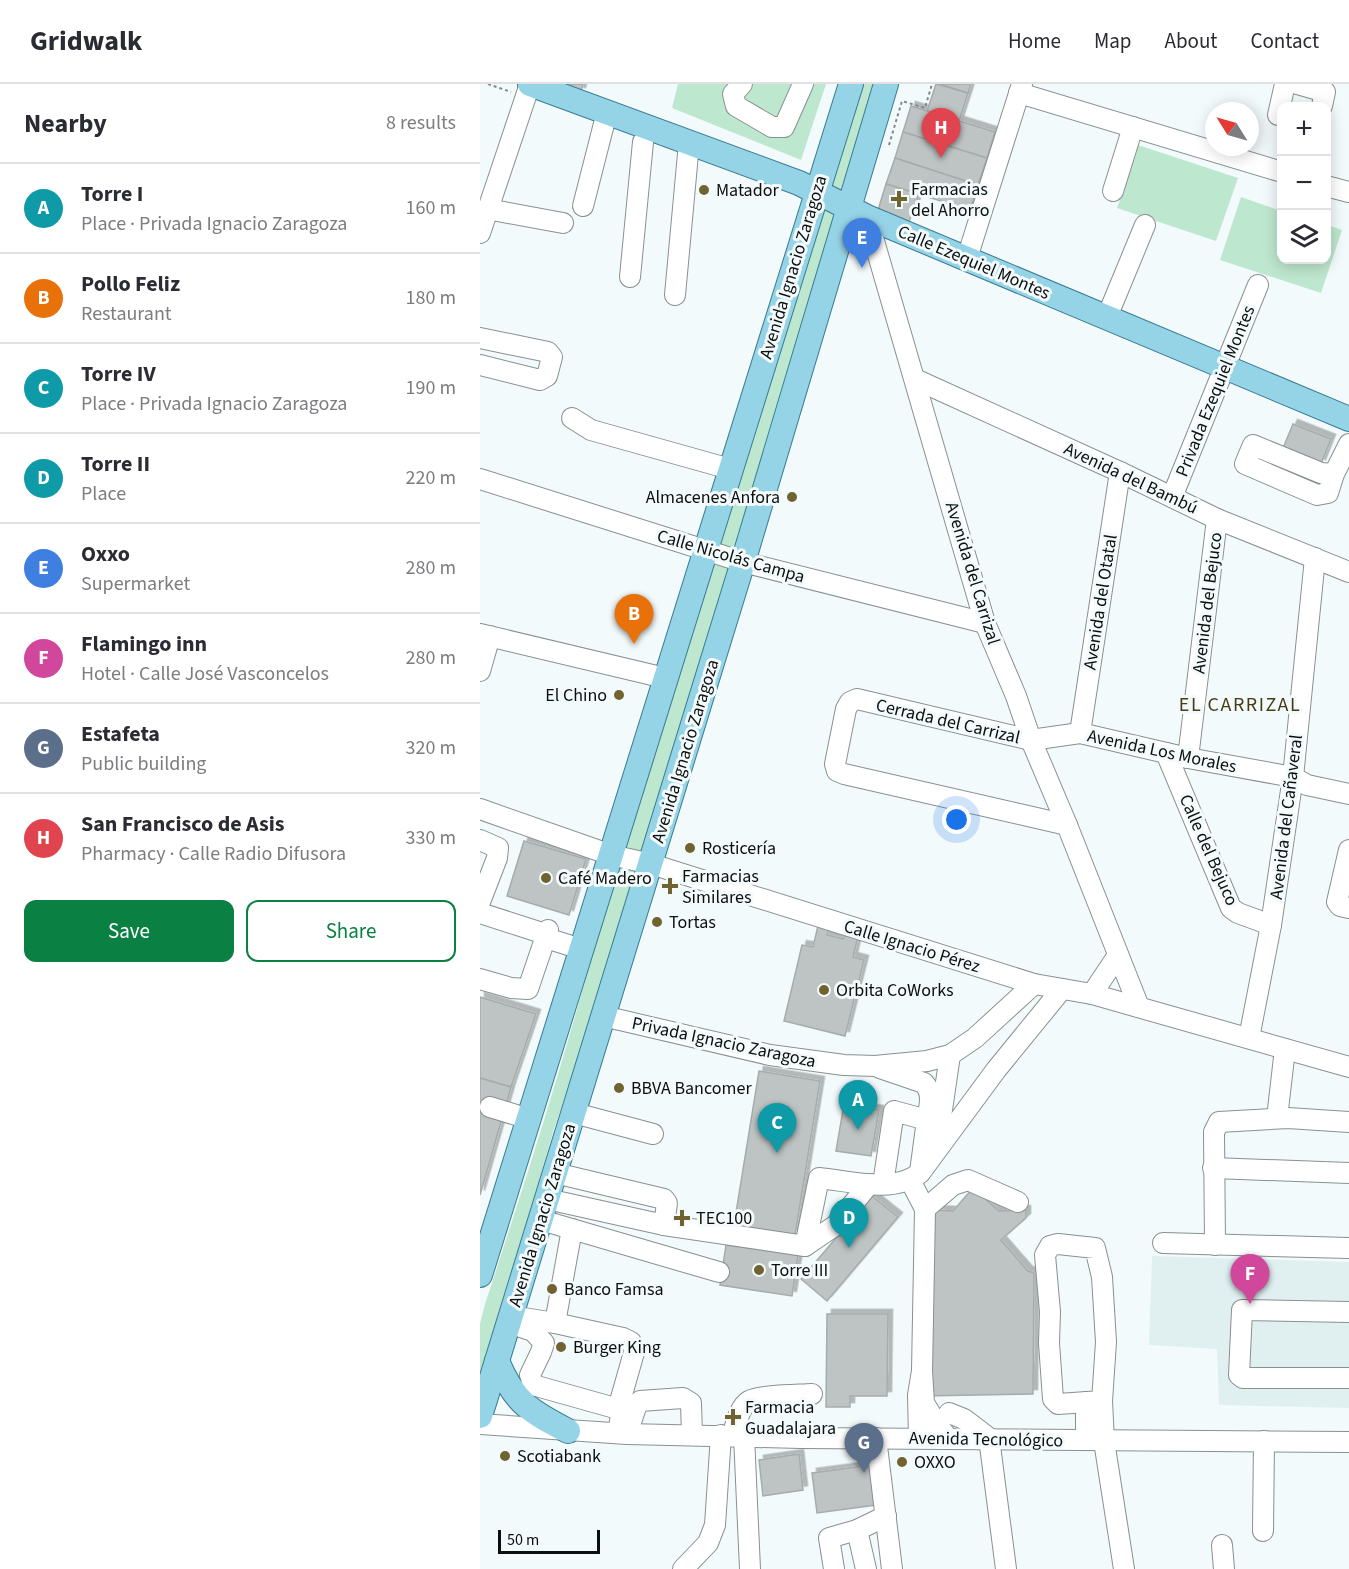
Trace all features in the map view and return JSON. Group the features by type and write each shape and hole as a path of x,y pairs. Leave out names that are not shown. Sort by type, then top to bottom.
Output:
{"main road":[{"name":"Calle Ezequiel Montes","path":"530,84 816,191 967,258 1349,419"},
{"name":"Avenida Ignacio Zaragoza","path":"480,1275 851,84"},
{"name":"Avenida Ignacio Zaragoza","path":"480,1416 743,562 858,211 886,84"},
{"path":"497,1360 514,1395 539,1416 568,1431"}],"street":[{"path":"480,232 530,84"},
{"path":"742,84 733,94 736,106 772,127 784,126 803,84"},
{"path":"1281,102 1285,84"},
{"path":"1297,84 1325,92 1323,102"},
{"path":"967,258 1020,88 1133,128 1277,171"},
{"path":"583,206 607,112"},
{"path":"1113,191 1133,128"},
{"path":"630,277 643,141"},
{"path":"675,295 689,143"},
{"path":"1331,187 1349,192"},
{"path":"487,209 563,223"},
{"name":"Avenida del Carrizal","path":"858,211 915,379 985,623 1139,1007"},
{"path":"1107,317 1144,225"},
{"name":"Privada Ezequiel Montes","path":"1172,497 1258,285"},
{"path":"480,338 548,352 552,357 547,376 540,380 480,365"},
{"name":"Avenida del Bambú","path":"915,379 1120,472 1217,519 1349,572"},
{"path":"572,418 591,430 730,469"},
{"path":"1334,474 1349,444"},
{"name":"Avenida del Otatal","path":"1080,733 1120,472"},
{"name":"Calle Nicolás Campa","path":"480,479 704,551 985,623"},
{"name":"Avenida del Bejuco","path":"1188,758 1217,519"},
{"name":"Avenida del Cañaveral","path":"1249,1038 1271,925 1293,777 1315,558"},
{"path":"480,671 485,635 665,678"},
{"name":"Cerrada del Carrizal","path":"1031,740 857,699 850,702 846,709 835,764 837,771 844,774 1067,825"},
{"name":"Avenida Los Morales","path":"1031,740 1080,733 1188,758 1293,777 1307,785 1349,794"},
{"name":"Calle del Bejuco","path":"1167,753 1231,908 1238,913 1271,925"},
{"name":"Calle Ignacio Pérez","path":"480,810 610,855 651,864 1034,984 1092,994 1349,1067"},
{"path":"480,840 498,848 497,858 480,902"},
{"path":"1349,850 1337,902 1340,906 1349,908"},
{"path":"480,913 583,944"},
{"path":"480,979 511,988 528,989 544,933"},
{"path":"1092,994 1118,955"},
{"name":"Privada Ignacio Zaragoza","path":"603,1016 770,1055 866,1066 927,1061 950,1055 975,1038 1034,984"},
{"path":"805,1246 819,1178 876,1184 903,1183 915,1177 996,1070 1062,989"},
{"path":"952,1081 961,1057 975,1038"},
{"path":"1282,1118 1290,1050"},
{"path":"936,1152 933,1100 950,1055"},
{"path":"933,1100 921,1089 914,1085 867,1076 866,1066 924,1083 930,1089 930,1100 927,1120 915,1177 925,1209 922,1371 924,1403 948,1438"},
{"path":"490,1107 529,1119"},
{"path":"544,1210 805,1246 836,1225 876,1184 894,1111 927,1120"},
{"path":"574,1113 653,1134"},
{"path":"1215,1245 1214,1132 1219,1122 1282,1118 1349,1122"},
{"path":"1214,1168 1349,1173"},
{"path":"555,1173 664,1199 667,1203 664,1225"},
{"path":"925,1209 953,1185 968,1180 1018,1202"},
{"path":"544,1210 572,1229 719,1272"},
{"path":"555,1323 572,1229"},
{"path":"1163,1243 1349,1248"},
{"path":"1094,1401 1058,1404 1053,1399 1049,1343 1050,1312 1045,1255 1050,1246 1058,1244 1095,1248 1098,1255 1102,1277 1106,1342 1094,1401 1095,1441 1124,1569"},
{"path":"1349,1312 1242,1310 1239,1375 1243,1378 1349,1378"},
{"path":"509,1319 555,1323 623,1338 631,1342 635,1349 619,1406 618,1433"},
{"path":"509,1319 533,1331 544,1343 530,1375 533,1385 619,1406"},
{"path":"919,1438 918,1395 922,1371"},
{"path":"683,1569 708,1543 715,1525 732,1436 741,1411 748,1402 758,1399 812,1394"},
{"path":"618,1433 640,1401 683,1398 691,1403 692,1435"},
{"path":"948,1413 964,1419 989,1438 1006,1569"},
{"name":"Avenida Tecnológico","path":"480,1424 568,1431 801,1438 1349,1442"},
{"path":"732,1436 750,1569"},
{"path":"876,1438 892,1569"},
{"path":"1263,1531 1264,1441"},
{"path":"834,1569 829,1538 857,1530 886,1516"},
{"path":"857,1530 866,1569"},
{"path":"1222,1545 1224,1569"}],"shaded area":[{"path":"1152,1256 1349,1262 1349,1408 1219,1405 1217,1349 1149,1345"}],"green space":[{"path":"678,84 826,84 801,160 672,108"},
{"path":"861,84 879,84 599,995 554,1129 506,1296 480,1372 480,1324 485,1304 541,1131 592,956"},
{"path":"1138,145 1238,178 1216,241 1117,208"},
{"path":"1241,197 1277,210 1277,264 1331,264 1321,293 1220,260"},
{"path":"1331,226 1342,230 1331,263"}],"building":[{"path":"555,84 583,84 581,92"},
{"path":"936,84 968,93 959,121 927,111"},
{"path":"940,84 971,84 968,93"},
{"path":"911,106 995,132 987,158 903,132"},
{"path":"903,132 987,158 978,185 895,158"},
{"path":"895,158 978,185 970,210 886,184"},
{"name":"Farmacias del Ahorro","path":"886,184 919,194 909,222 878,210"},
{"path":"1293,424 1331,439 1321,464 1283,448"},
{"name":"Café Madero","path":"524,841 586,859 569,915 507,896"},
{"name":"Orbita CoWorks","path":"818,926 829,929 827,935 843,939 847,933 858,936 853,957 864,960 845,1036 784,1021 802,945 813,947"},
{"path":"480,997 536,1014 511,1087 480,1078"},
{"path":"759,1071 820,1081 795,1235 734,1225"},
{"path":"480,1078 511,1087 480,1195"},
{"path":"844,1104 879,1110 871,1156 836,1151"},
{"path":"973,1188 999,1211 1026,1210 1026,1218 1001,1240 1028,1271 1034,1273 1033,1394 924,1396 932,1210 953,1211"},
{"path":"872,1196 898,1217 827,1301 801,1279"},
{"name":"Torre III","path":"726,1245 798,1255 792,1296 720,1285"},
{"path":"827,1314 888,1314 887,1396 850,1396 850,1407 826,1407"},
{"path":"799,1454 803,1490 763,1496 759,1460"},
{"path":"871,1465 876,1505 817,1513 812,1473"}],"place":[{"name":"San Francisco de Asis","path":"941,158"},
{"name":"Matador","path":"704,190"},
{"name":"Farmacias del Ahorro","path":"899,199"},
{"name":"Oxxo","path":"862,268"},
{"name":"Almacenes Anfora","path":"792,497"},
{"name":"Pollo Feliz","path":"634,644"},
{"name":"El Chino","path":"619,695"},
{"name":"Rosticería","path":"690,848"},
{"name":"Café Madero","path":"546,878"},
{"name":"Farmacias Similares","path":"670,886"},
{"name":"Tortas","path":"657,922"},
{"name":"Orbita CoWorks","path":"824,990"},
{"name":"BBVA Bancomer","path":"619,1088"},
{"name":"Torre I","path":"858,1130"},
{"name":"Torre IV","path":"777,1153"},
{"name":"TEC100","path":"682,1218"},
{"name":"Torre II","path":"849,1248"},
{"name":"Torre III","path":"759,1270"},
{"name":"Banco Famsa","path":"552,1289"},
{"name":"Flamingo inn","path":"1250,1304"},
{"name":"Burger King","path":"561,1347"},
{"name":"Farmacia Guadalajara","path":"733,1417"},
{"name":"Scotiabank","path":"505,1456"},
{"name":"OXXO","path":"902,1462"},
{"name":"Estafeta","path":"864,1473"}],"district":[{"name":"EL CARRIZAL","path":"1240,704"}]}
